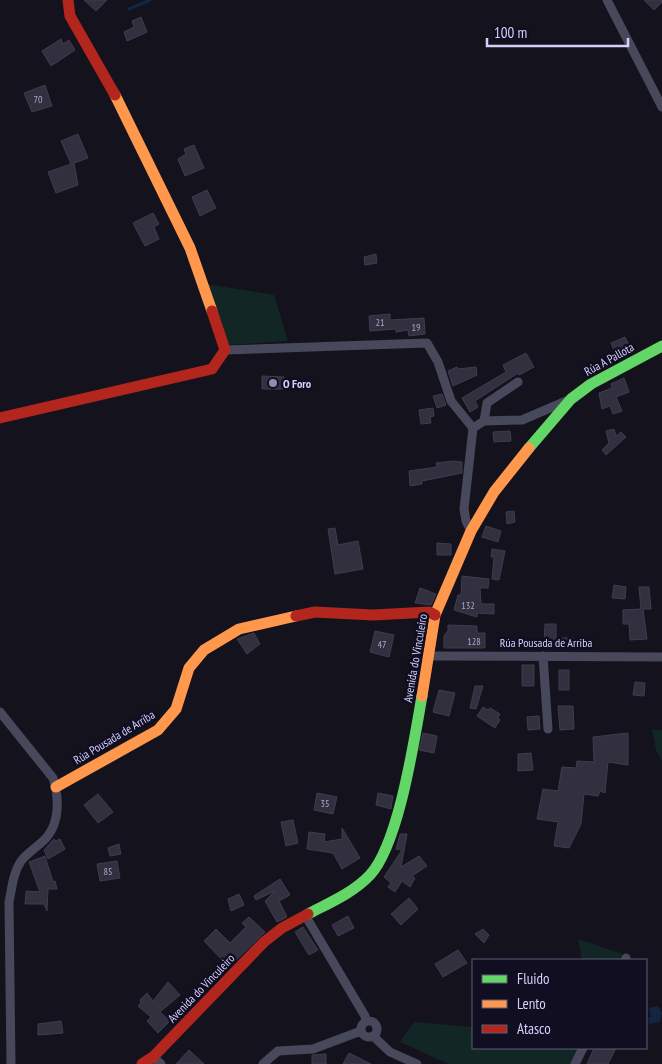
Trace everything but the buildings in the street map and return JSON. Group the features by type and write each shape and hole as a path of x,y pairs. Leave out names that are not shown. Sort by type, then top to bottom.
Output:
{"street":[{"path":"68,0 70,16 111,86 190,248 225,350"},
{"path":"607,0 662,107"},
{"path":"225,350 427,343 438,362 451,401 473,428 464,509 466,522 471,531"},
{"name":"Rúa A Pallota","path":"571,399 591,384 662,346"},
{"path":"0,418 202,373 212,369 225,350"},
{"path":"484,420 487,403 518,382"},
{"path":"473,428 484,420 522,420 571,399"},
{"name":"Avenida do Vinculeiro","path":"152,1062 266,941 305,915 361,885 375,870 387,852 416,730 436,615 471,531 494,492 539,435 571,399"},
{"name":"Rúa Pousada de Arriba","path":"56,787 158,730 176,709 189,668 204,650 239,629 315,612 373,615 429,612 436,615"},
{"name":"Rúa Pousada de Arriba","path":"430,656 662,656"},
{"path":"543,656 548,728"},
{"path":"0,712 53,778 56,787 56,821 47,837 22,860 14,877 9,902 10,1064"},
{"path":"305,915 365,1016 366,1021"},
{"path":"366,1021 371,1021 377,1027 373,1036 366,1037 360,1031 362,1024 366,1021"},
{"path":"263,1064 278,1051 313,1049 360,1031"},
{"path":"373,1036 390,1052 417,1064"},
{"path":"575,1064 582,1049"}],"green space":[{"path":"207,284 274,295 288,341 228,345"},
{"path":"652,729 662,730 662,761 656,750"},
{"path":"578,939 622,954 620,959 582,959"},
{"path":"414,1022 472,1027 472,1049 578,1049 571,1064 449,1064 400,1042"}],"water":[{"path":"658,1006 662,1013 660,1022 649,1024 648,1018 651,1017 649,1008"}],"waterway":[{"path":"129,9 150,0"}],"traffic: fast":[{"path":"529,448 571,399 591,384 662,346"},
{"path":"308,914 356,887 370,875 380,860 389,840 404,790 422,696"}],"traffic: slow":[{"path":"115,95 190,248 212,311"},
{"path":"422,696 435,615 471,531 494,492 529,448"},
{"path":"56,787 158,730 176,709 189,668 204,650 239,629 296,616"}],"traffic: jam":[{"path":"68,0 70,16 115,95"},
{"path":"0,418 212,369 225,350 212,311"},
{"path":"296,616 315,612 373,615 429,612 435,615"},
{"path":"142,1064 153,1057 264,942 282,928 308,914"}],"place":[{"name":"O Foro","path":"273,383"}]}
